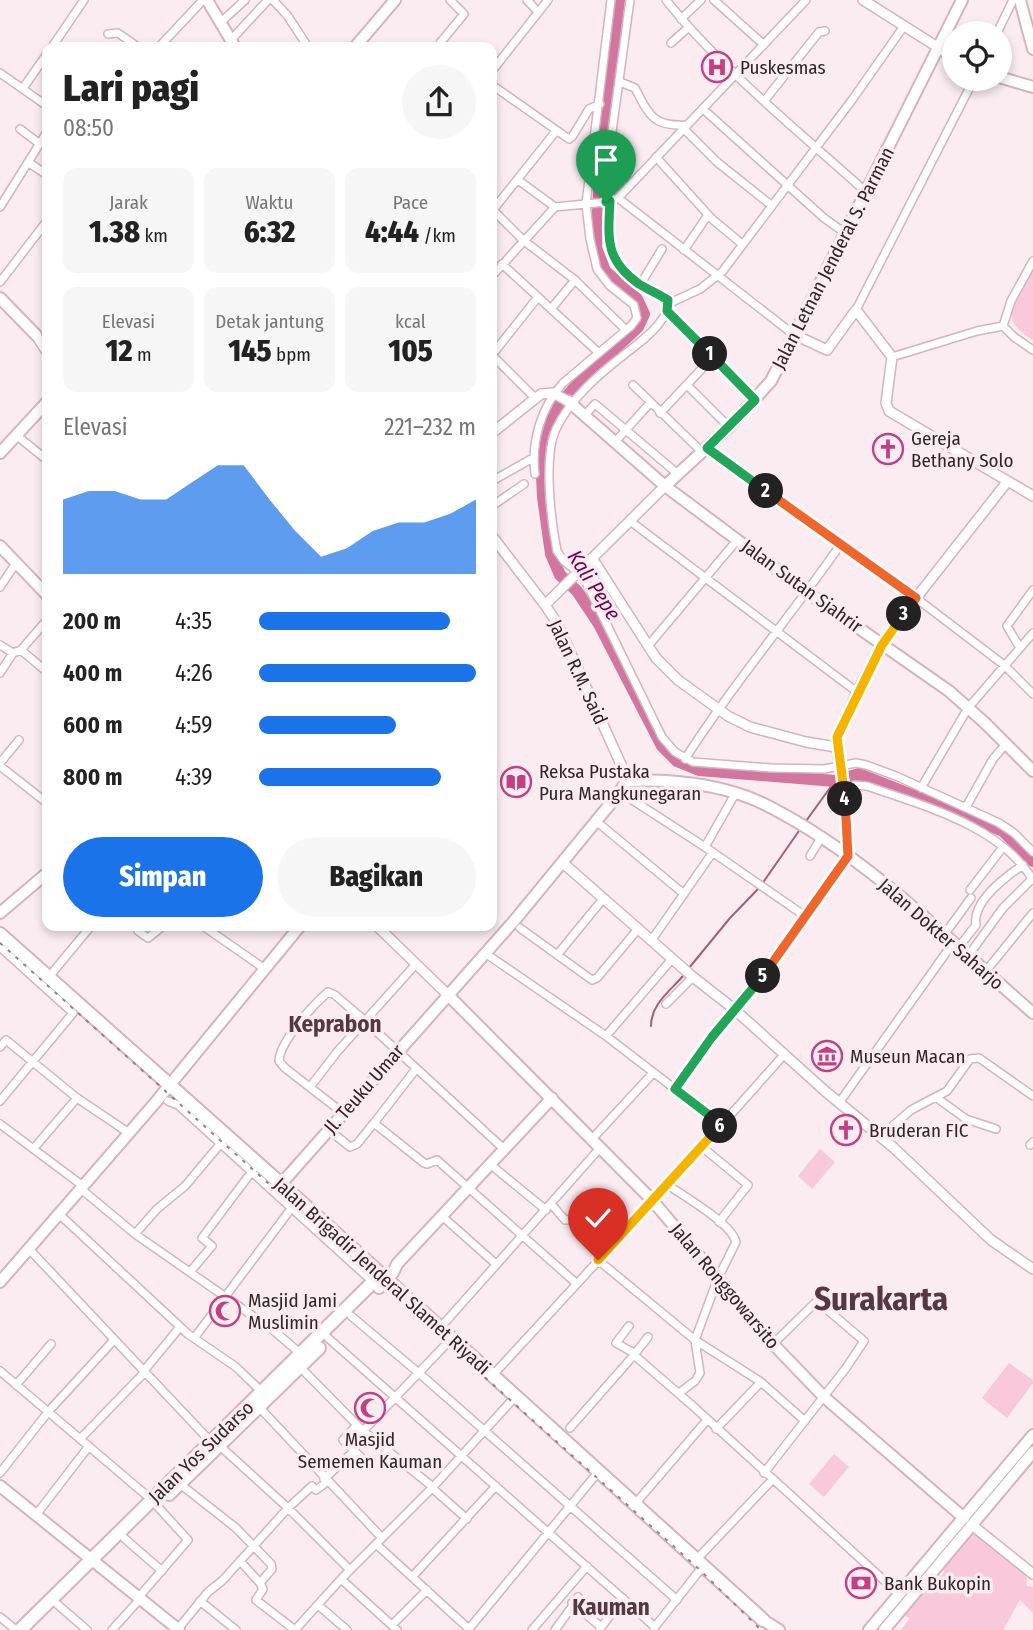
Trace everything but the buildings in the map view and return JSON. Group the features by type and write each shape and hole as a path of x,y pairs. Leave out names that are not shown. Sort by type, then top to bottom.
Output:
{"main road":[{"path":"205,0 231,42"},
{"path":"359,42 395,0"},
{"name":"Jalan Letnan Jenderal S. Parman","path":"665,486 729,427 771,381 962,0"},
{"path":"1020,0 1033,49"},
{"path":"1012,81 1033,87"},
{"path":"0,298 36,335"},
{"name":"Jalan Sutan Sjahrir","path":"570,403 665,486 807,592 941,685 1033,771"},
{"path":"0,453 42,406"},
{"path":"0,546 42,590"},
{"name":"Jalan Dokter Saharjo","path":"625,781 676,780 705,785 768,806 848,856 1033,1013"},
{"name":"Jl. Teuku Umar","path":"281,1184 562,863 620,792 625,781"},
{"path":"0,913 42,877"},
{"path":"0,1282 129,1133 296,931"},
{"name":"Jalan Brigadir Jenderal Slamet Riyadi","path":"0,934 12,952 48,978 169,1085 255,1168 281,1184 294,1204 380,1281 440,1328 700,1562 766,1625 779,1630"},
{"name":"Jalan Ronggowarsito","path":"447,995 653,1201 774,1344 824,1397 968,1521"},
{"path":"380,1281 387,1268 397,1264 443,1217 552,1098"},
{"name":"Jalan Yos Sudarso","path":"18,1630 94,1562 215,1443 262,1392 351,1316 380,1281"},
{"name":"Jalan Yos Sudarso","path":"32,1630 94,1562 124,1538 154,1503 180,1485 215,1443 259,1407 300,1361 380,1281"},
{"path":"884,1630 1033,1435"},
{"path":"869,1630 899,1594 1033,1451"},
{"path":"0,1486 179,1630"}],"street":[{"path":"56,42 85,0"},
{"path":"164,42 205,0"},
{"path":"220,23 245,0"},
{"path":"234,42 270,0 287,15 305,42"},
{"path":"441,42 464,14 450,0"},
{"path":"527,0 538,12"},
{"path":"497,65 548,0"},
{"path":"535,474 535,439 563,383 635,322 636,309 631,301 609,285 597,269 590,239 590,158 600,104 611,0"},
{"path":"630,0 611,139 608,233 612,255 622,269 640,285 666,298 669,307 755,400"},
{"path":"666,0 681,19 737,74 866,192"},
{"path":"681,19 701,0"},
{"path":"714,0 764,45"},
{"path":"863,0 939,48"},
{"path":"1003,21 1013,0"},
{"path":"497,270 555,207 618,198 737,74 801,2"},
{"path":"904,26 817,148 786,184 722,272 669,307 647,336 570,403 554,435 549,458 557,551 577,572 663,737 675,752 685,759 693,762 771,768 824,769 866,765 966,807 1007,828 1033,852"},
{"path":"671,43 689,27"},
{"path":"765,100 818,32 825,31"},
{"path":"108,34 118,33 131,42"},
{"path":"23,88 42,61"},
{"path":"0,73 42,102"},
{"path":"620,82 635,88 643,107 654,118 686,127 717,162 771,205"},
{"path":"497,89 571,139 589,109 600,104"},
{"path":"618,198 793,334 827,350 856,310 968,91"},
{"path":"703,109 824,218 845,233"},
{"path":"20,129 40,144"},
{"path":"497,204 556,131"},
{"path":"0,206 42,141"},
{"path":"656,157 708,215 742,244"},
{"path":"28,162 42,171"},
{"path":"518,180 555,207"},
{"path":"497,215 523,240 575,279 626,330"},
{"path":"684,250 708,215"},
{"path":"0,282 42,226"},
{"path":"640,285 662,249"},
{"path":"1003,326 1011,301 1033,261"},
{"path":"502,264 600,352"},
{"path":"551,309 575,279"},
{"path":"497,349 537,297"},
{"path":"856,310 892,357 886,403 889,411 1033,496"},
{"path":"892,357 977,331 1003,326"},
{"path":"1003,326 1033,350"},
{"path":"36,335 42,340"},
{"path":"36,335 42,344"},
{"path":"660,413 713,357"},
{"path":"497,360 535,398"},
{"path":"633,385 660,413 705,450 916,598 1004,666 1033,694"},
{"path":"687,385 729,427"},
{"path":"497,429 541,394 556,394 570,403"},
{"path":"615,442 650,403"},
{"path":"584,416 595,404 678,474"},
{"path":"16,435 42,456"},
{"path":"497,478 533,458"},
{"path":"675,1089 734,1009 757,984 848,856 844,788 836,747 839,729 882,645 1007,482"},
{"path":"497,503 524,484"},
{"name":"Jalan Letnan Jenderal S. Parman","path":"545,604 665,486"},
{"path":"630,521 857,692"},
{"path":"648,646 738,539"},
{"name":"Jalan R.M. Said","path":"497,542 557,623 624,771 625,781"},
{"path":"685,759 717,708 841,544"},
{"path":"592,558 648,646 666,669 717,708 750,727 836,747"},
{"path":"0,587 16,563"},
{"path":"1020,648 1007,626 1033,590"},
{"path":"0,673 42,625"},
{"path":"921,788 968,708 1033,633"},
{"path":"0,645 17,651 42,668"},
{"path":"19,740 0,765 42,795"},
{"path":"966,807 993,759 1006,744"},
{"path":"844,788 854,785 867,786 944,813 1003,847 1023,865 1033,880 1003,908 968,957"},
{"path":"620,792 805,916"},
{"path":"705,847 735,794"},
{"path":"596,821 684,894"},
{"path":"810,856 821,838"},
{"path":"839,1103 951,942 970,894 1003,847"},
{"path":"651,941 712,852"},
{"path":"562,863 683,969 734,1009 783,1056 881,1136 991,1240 1033,1269"},
{"path":"951,942 976,925 975,916 985,899 1023,865"},
{"path":"557,955 603,899"},
{"path":"986,971 1033,914"},
{"path":"520,928 594,980 638,929"},
{"path":"48,978 87,931"},
{"path":"138,931 148,938 157,931"},
{"path":"210,931 265,969"},
{"name":"Jalan Ronggowarsito","path":"382,931 447,995"},
{"path":"0,947 12,952 73,1013 0,1101"},
{"path":"485,953 606,1036 722,1125"},
{"path":"310,1087 337,1052 416,964"},
{"path":"606,1036 626,1012 683,969"},
{"path":"666,1004 683,969"},
{"path":"343,1113 279,1061 279,1054 292,1034 330,992 505,1150"},
{"path":"0,1047 6,1040 77,1098 129,1133"},
{"path":"492,1376 783,1056"},
{"path":"881,1136 911,1110 947,1091 967,1062 975,1058 1033,1096"},
{"path":"329,1130 350,1147 357,1144 416,1069"},
{"path":"592,1139 657,1076"},
{"path":"34,1148 77,1098"},
{"path":"937,1098 966,1119 996,1129"},
{"path":"135,1234 154,1212 186,1186 224,1140 178,1105 168,1101"},
{"path":"374,1123 424,1163 437,1160 576,1283"},
{"path":"0,1124 82,1187 135,1234 273,1330 360,1428 467,1519"},
{"path":"702,1147 748,1185 719,1222"},
{"path":"440,1328 600,1148"},
{"path":"491,1165 565,1220 579,1219 610,1247"},
{"path":"190,1272 212,1245 202,1238 255,1168 294,1204 195,1337"},
{"path":"668,1185 719,1222 735,1237 736,1242 718,1278 695,1340 700,1373 695,1381 679,1393"},
{"path":"59,1214 180,1327 236,1367 262,1392"},
{"path":"443,1217 496,1264"},
{"path":"29,1249 144,1373 351,1570"},
{"path":"598,1260 695,1340 761,1382 806,1421"},
{"path":"764,1473 864,1342 863,1337 817,1301 774,1344"},
{"path":"351,1316 421,1374 677,1600"},
{"path":"629,1326 616,1343 634,1354 679,1393 899,1594"},
{"path":"80,1439 144,1373 180,1327"},
{"path":"570,1428 648,1337"},
{"path":"328,1338 623,1598 653,1628 677,1600 700,1562 772,1480"},
{"path":"364,1460 344,1439 396,1398 451,1339"},
{"path":"0,1473 48,1412 114,1340"},
{"path":"16,1385 51,1343"},
{"path":"0,1371 154,1503 188,1540 112,1630"},
{"path":"716,1429 761,1382"},
{"path":"240,1561 264,1590 256,1600 295,1630 515,1397"},
{"path":"259,1407 412,1577 469,1629 599,1471"},
{"path":"635,1504 707,1420"},
{"path":"36,1516 89,1446"},
{"path":"179,1630 208,1592 222,1581 288,1508 312,1486 316,1490 354,1451"},
{"path":"180,1485 218,1513 254,1545 272,1568 260,1583"},
{"path":"412,1577 496,1486"},
{"path":"968,1521 1033,1574"},
{"path":"124,1538 162,1571"},
{"path":"532,1630 587,1566"},
{"path":"341,1579 393,1626"},
{"path":"383,1630 393,1626 427,1590"},
{"path":"555,1630 576,1600 600,1629 623,1598"},
{"path":"200,1601 236,1630"},
{"path":"57,1604 88,1630"},
{"path":"318,1605 349,1629"},
{"path":"0,1616 18,1630"}],"shaded area":[{"path":"1033,269 1033,340 1021,331 1011,315 1015,298"},
{"path":"820,1149 835,1162 812,1189 798,1176"},
{"path":"1009,1363 1033,1380 1033,1383 1007,1418 982,1398"},
{"path":"834,1454 849,1467 824,1497 809,1484"},
{"path":"975,1534 1026,1575 1027,1586 1033,1587 1033,1613 1020,1600 1003,1630 901,1630 910,1618 905,1616 904,1611 943,1574 942,1567 969,1535"}],"waterway":[{"name":"Kali Pepe","path":"619,0 602,138 596,248 605,271 637,299 644,314 638,327 576,386 555,410 541,455 543,497 551,554 560,575 577,591 599,624 662,746 677,761 699,770 835,781 859,774 1003,831 1033,861"},
{"path":"806,821 835,781"},
{"path":"762,884 801,828"},
{"path":"689,968 759,888"},
{"path":"651,1026 658,1004 683,976"}],"railway":[{"path":"0,943 700,1570 761,1630"}],"place":[{"name":"Puskesmas","path":"717,67"},
{"name":"Gereja Bethany Solo","path":"888,449"},
{"name":"Reksa Pustaka Pura Mangkunegaran","path":"516,782"},
{"name":"Museun Macan","path":"827,1056"},
{"name":"Bruderan FIC","path":"846,1130"},
{"name":"Masjid Jami Muslimin","path":"225,1311"},
{"name":"Masjid Sememen Kauman","path":"370,1408"},
{"name":"Bank Bukopin","path":"861,1583"}],"district":[{"name":"Keprabon","path":"335,1024"},
{"name":"Surakarta","path":"881,1299"},
{"name":"Kauman","path":"611,1607"}],"route":[{"path":"598,1260 722,1125 675,1089 712,1037 750,993 848,856 845,793 837,737 882,645 916,598 707,448 755,400 667,311 670,303 666,298 640,285 615,261 608,233 610,201 606,202"}]}
